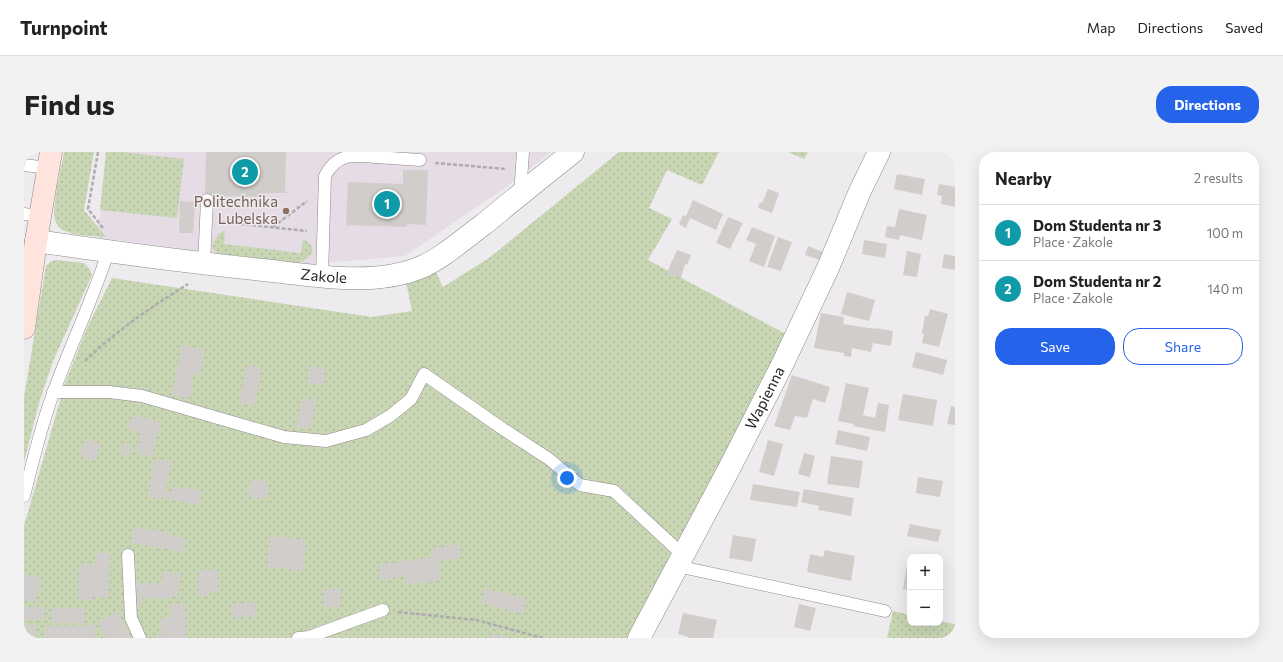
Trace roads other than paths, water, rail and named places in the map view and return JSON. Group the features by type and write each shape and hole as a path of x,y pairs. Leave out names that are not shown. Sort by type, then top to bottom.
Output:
{"street":[{"name":"Zakole","path":"29,260 108,252 322,276 368,278 404,273 432,262 464,239 573,152"},
{"name":"Wapienna","path":"639,638 730,467 786,356 828,268 860,191 879,152"},
{"path":"24,328 32,215 50,160"}],"lane":[{"path":"520,195 523,152"},
{"path":"322,276 325,176 329,168 336,161 354,155 376,154 420,160"},
{"path":"24,165 50,160"},
{"path":"207,200 206,221 210,264"},
{"path":"24,496 38,441 53,392 101,274 108,252"},
{"path":"53,392 109,392 142,396 284,437 326,441 366,430 390,416 411,399 424,374 548,459 580,485 614,491 680,561 885,611"},
{"path":"128,555 131,618 140,638"},
{"path":"298,638 309,637 383,610"}],"place":[{"name":"Dom Studenta nr 2","path":"245,172"},
{"name":"Dom Studenta nr 3","path":"387,204"},
{"name":"Politechnika Lubelska","path":"286,211"}]}
